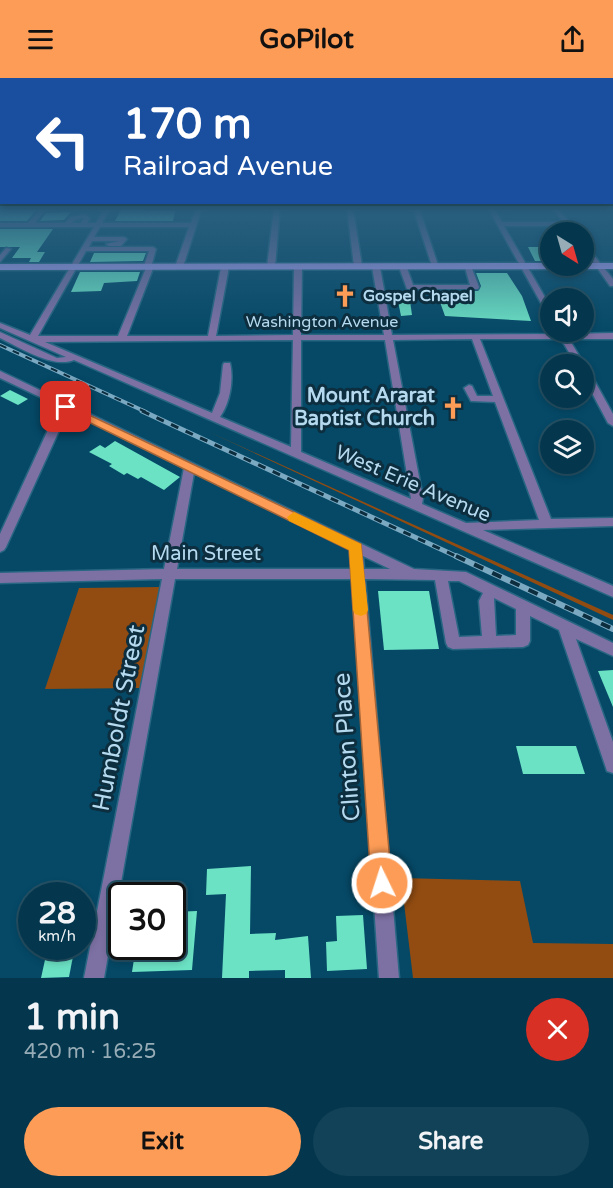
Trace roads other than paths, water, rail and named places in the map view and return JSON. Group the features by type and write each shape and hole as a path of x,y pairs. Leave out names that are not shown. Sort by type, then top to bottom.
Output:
{"main road":[{"path":"0,267 613,266"}],"street":[{"path":"32,339 84,250"},
{"path":"122,337 153,250"},
{"path":"179,267 185,250"},
{"path":"271,267 273,250"},
{"path":"356,250 358,266"},
{"path":"430,250 436,266"},
{"path":"515,250 540,294"},
{"path":"594,258 613,284"},
{"path":"404,267 410,287 475,286 467,266"},
{"path":"212,337 225,267"},
{"path":"296,453 298,267"},
{"path":"376,267 417,498 416,505"},
{"name":"West Erie Avenue","path":"0,325 613,592"},
{"path":"0,335 55,360 66,361 74,357"},
{"name":"Washington Avenue","path":"32,339 540,335"},
{"name":"Washington Avenue","path":"594,335 613,336"},
{"path":"475,337 547,524"},
{"path":"214,418 224,402 227,365"},
{"path":"0,374 412,574"},
{"path":"594,387 610,412 613,423"},
{"path":"469,388 474,399 499,399"},
{"path":"0,547 58,419 66,407"},
{"name":"Humboldt Street","path":"94,978 190,466"},
{"path":"465,527 613,522"},
{"name":"Clinton Place","path":"356,548 389,978"},
{"name":"Main Street","path":"0,578 358,573 461,576 613,650"},
{"path":"441,575 453,643 524,641 523,605"},
{"path":"490,642 486,601 491,590"},
{"path":"564,626 613,765"}],"railway":[{"path":"0,345 146,412"},
{"path":"142,411 460,558"},
{"path":"456,556 613,629"}],"place":[{"name":"Gospel Chapel","path":"345,296"},
{"name":"Mount Ararat Baptist Church","path":"453,408"}]}
